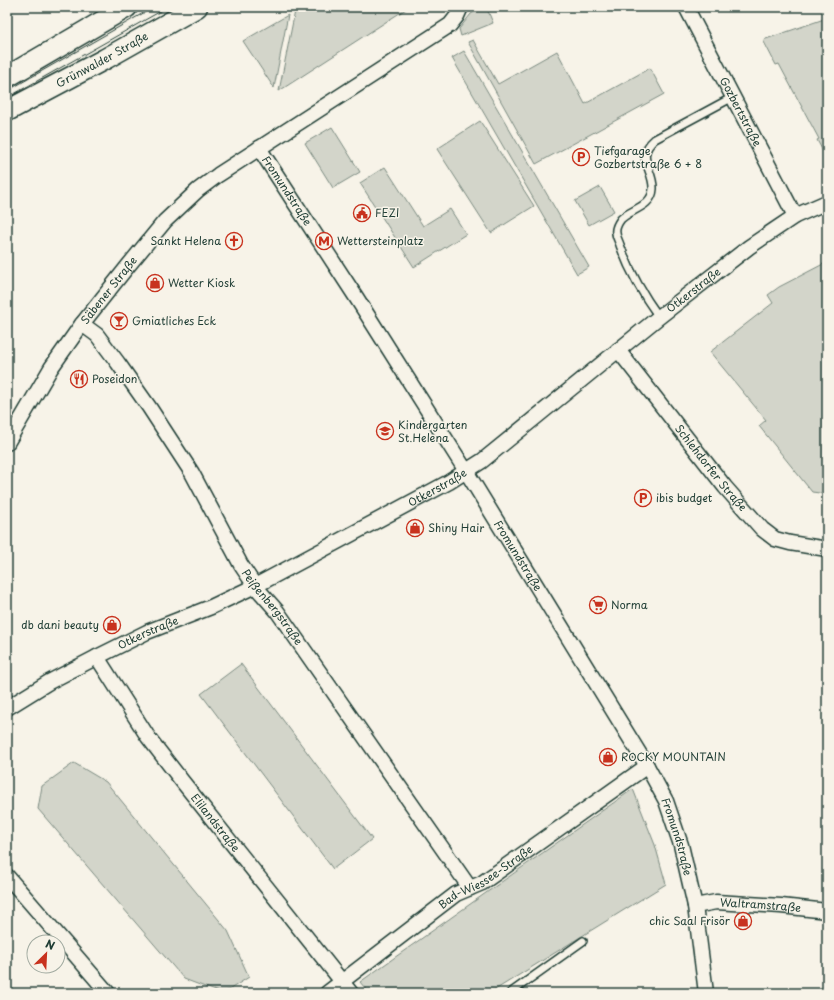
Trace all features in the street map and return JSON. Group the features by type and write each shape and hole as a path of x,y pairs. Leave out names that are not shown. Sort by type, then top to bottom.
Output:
{"main road":[{"path":"7,77 127,7"},
{"name":"Grünwalder Straße","path":"7,111 98,63 197,7"}],"street":[{"path":"259,148 450,25 457,16 461,7"},
{"name":"Gozbertstraße","path":"686,7 795,216"},
{"name":"Säbener Straße","path":"7,443 51,368 82,324 166,221 198,190 218,174 259,148"},
{"name":"Fromundstraße","path":"259,148 466,471 647,766 666,801 681,845 695,906 706,993"},
{"name":"Otkerstraße","path":"7,708 49,682 147,632 197,613 255,586 386,516 466,471 482,461 659,317 749,247 795,216 827,202"},
{"name":"Peißenbergstraße","path":"82,324 97,335 149,407 192,473 255,586 277,611 470,888"},
{"name":"Schlehdorfer Straße","path":"618,350 725,487 762,530 775,539 790,543 827,548"},
{"name":"Elilandstraße","path":"97,657 148,737 182,782 351,993"},
{"name":"Bad-Wiessee-Straße","path":"327,993 456,894 482,883 647,766"},
{"path":"7,876 108,993"},
{"name":"Waltramstraße","path":"695,906 716,902 827,911"}],"lane":[{"path":"659,317 649,303 622,252 616,233 616,226 626,215 650,200 653,190 652,181 644,157 650,144 655,139 733,97"},
{"path":"510,993 583,942"}],"shaded area":[{"path":"302,7 409,7 279,91 295,11"},
{"path":"478,9 488,11 493,23 461,36 459,29 471,14"},
{"path":"288,15 274,88 243,41"},
{"path":"827,18 827,154 825,155 817,140 819,139 779,64 776,65 763,40"},
{"path":"473,40 498,84 557,51 585,104 650,68 664,94 536,164 468,42"},
{"path":"464,51 589,267 577,274 452,58"},
{"path":"480,121 534,206 491,233 437,149"},
{"path":"332,127 360,172 333,188 305,143"},
{"path":"385,167 423,226 450,209 466,234 414,267 360,183"},
{"path":"600,187 614,211 589,225 575,201"},
{"path":"827,262 827,494 812,492 759,426 766,420 710,352 773,303 768,295 779,287"},
{"path":"241,664 372,839 333,869 201,694"},
{"path":"74,763 106,782 228,931 249,977 224,993 184,979 38,809 42,786"},
{"path":"633,789 655,845 666,884 490,993 369,993 360,982"}],"tram line":[{"path":"7,91 154,7"},
{"path":"7,98 168,7"}],"place":[{"name":"Tiefgarage Gozbertstraße 6 + 8","path":"581,157"},
{"name":"FEZI","path":"362,213"},
{"name":"Sankt Helena","path":"234,241"},
{"name":"Wettersteinplatz","path":"324,241"},
{"name":"Wetter Kiosk","path":"155,283"},
{"name":"Gmiatliches Eck","path":"119,321"},
{"name":"Poseidon","path":"79,379"},
{"name":"Kindergarten St.Helena","path":"385,431"},
{"name":"ibis budget","path":"643,498"},
{"name":"Shiny Hair","path":"415,528"},
{"name":"Norma","path":"598,605"},
{"name":"db dani beauty","path":"112,625"},
{"name":"ROCKY MOUNTAIN","path":"608,757"},
{"name":"chic Saal Frisör","path":"743,921"}]}
